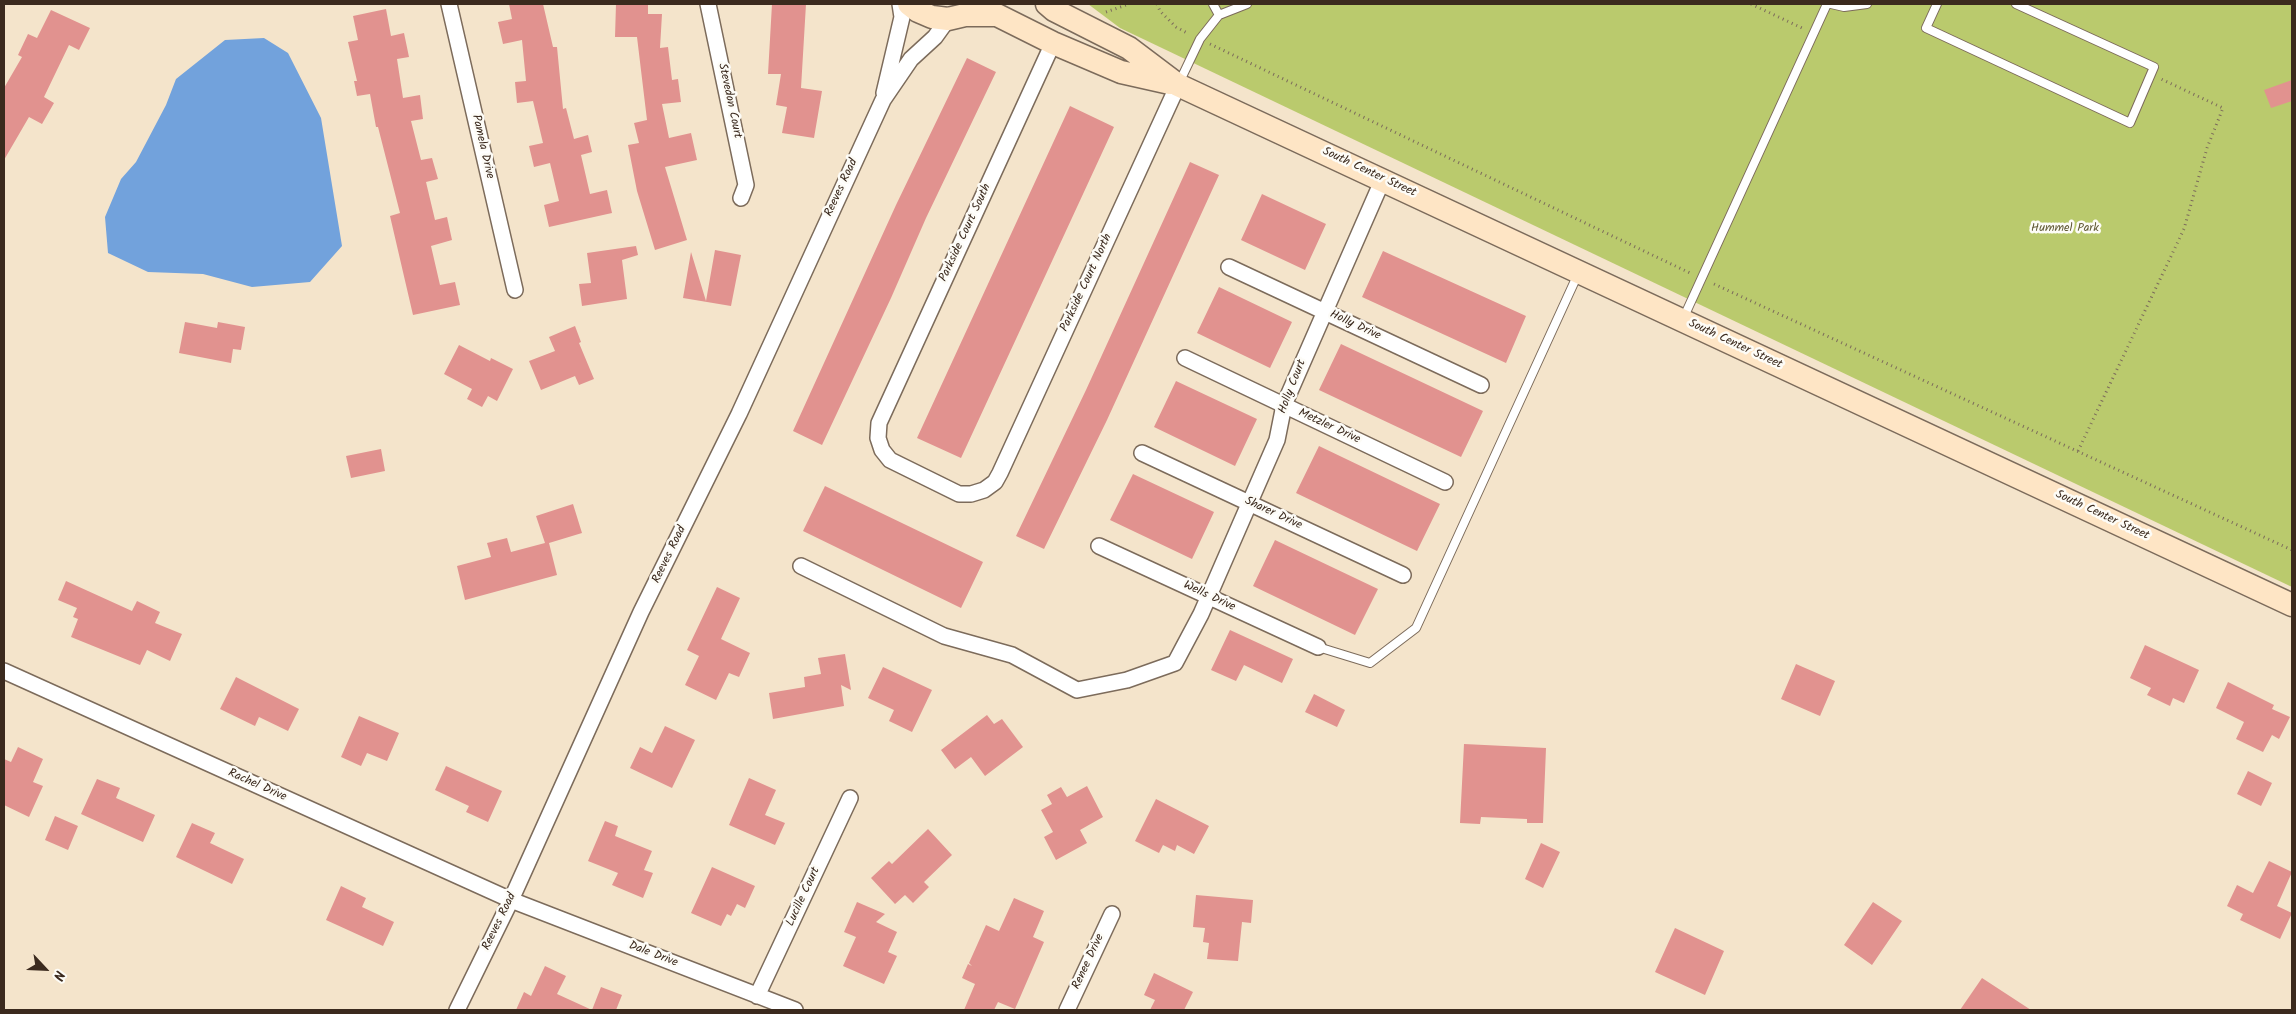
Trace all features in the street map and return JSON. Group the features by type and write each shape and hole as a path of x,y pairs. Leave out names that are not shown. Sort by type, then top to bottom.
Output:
{"main road":[{"name":"South Center Street","path":"909,4 918,11 932,17 965,13 997,15 1053,43 1121,72 1178,85 2292,605"},
{"name":"South Center Street","path":"1046,4 1054,10 1129,48 1178,85"}],"street":[{"name":"Pamela Drive","path":"449,4 515,290"},
{"name":"Stevedon Court","path":"708,4 746,185 741,198"},
{"name":"Reeves Road","path":"883,100 902,17 900,4"},
{"name":"Reeves Road","path":"458,1010 511,900 641,612 739,414 883,100 911,59 965,13"},
{"name":"Parkside Court South","path":"995,482 984,490 972,494 959,494 898,465 890,460 882,450 878,438 879,423 1053,43"},
{"name":"Parkside Court North","path":"995,482 1178,85"},
{"name":"Holly Court","path":"801,566 944,636 1012,655 1077,690 1127,680 1175,663 1208,596 1276,440 1284,405 1384,180"},
{"name":"Holly Drive","path":"1229,267 1482,385"},
{"name":"Metzler Drive","path":"1185,358 1445,482"},
{"name":"Sharer Drive","path":"1142,454 1403,575"},
{"name":"Wells Drive","path":"1099,546 1318,647"},
{"name":"Rachel Drive","path":"4,671 511,900"},
{"name":"Lucille Court","path":"757,996 850,798"},
{"name":"Dale Drive","path":"511,900 795,1010"},
{"name":"Renee Drive","path":"1067,1010 1112,914"}],"lane":[{"path":"1213,4 1218,15"},
{"path":"1178,85 1200,39 1218,15 1247,4"},
{"path":"1682,321 1829,4 1844,7 1860,7 1867,4"},
{"path":"1937,4 1926,28 2130,123 2154,67 2016,4"},
{"path":"1318,647 1370,664 1416,628 1579,273"}],"path":[{"path":"1157,4 1160,11 1176,27 1200,39 1689,272 2292,550"},
{"path":"1751,4 1802,28 1798,37"},
{"path":"2078,451 2184,229 2207,148 2223,108 2150,74"},
{"path":"1689,272 1693,263"}],"green space":[{"name":"Hummel Park","path":"1088,4 2292,4 2292,587 1120,28"}],"water":[{"path":"264,38 288,53 321,118 342,246 310,282 252,287 203,274 148,272 108,253 105,217 121,179 136,162 166,105 176,79 225,40"}],"building":[{"path":"509,4 543,4 553,47 557,47 563,109 566,108 574,139 588,135 592,152 581,155 590,194 607,190 612,213 549,227 544,205 559,201 550,163 534,167 529,146 543,143 533,101 517,103 515,82 526,81 522,40 503,44 498,22 512,19"},
{"path":"616,4 648,4 648,14 662,14 660,48 668,47 672,80 678,79 681,102 662,104 669,138 691,133 697,160 665,167 687,240 655,250 637,191 628,145 639,143 634,123 647,120 637,37 615,37"},
{"path":"772,4 806,4 801,88 822,91 814,138 782,133 787,107 776,105 781,74 768,74"},
{"path":"386,9 391,36 404,33 409,57 397,59 403,98 420,95 423,119 411,121 421,160 432,158 438,179 426,182 435,220 447,217 452,240 431,246 440,285 455,282 460,305 413,315 390,216 400,213 378,127 376,127 370,94 357,96 354,81 357,81 348,42 358,40 353,16"},
{"path":"51,10 90,28 79,50 69,45 44,97 54,103 42,124 29,117 4,160 4,88 22,57 18,55 28,34 37,38"},
{"path":"967,58 996,72 926,218 891,298 822,445 793,431 896,205"},
{"path":"2292,80 2292,101 2271,108 2264,90"},
{"path":"1070,106 1114,127 961,458 917,438"},
{"path":"1190,162 1219,175 1107,420 1044,549 1016,536 1086,390"},
{"path":"1262,194 1326,224 1305,270 1241,240"},
{"path":"636,246 638,255 622,260 627,299 582,306 579,284 591,283 587,253"},
{"path":"715,250 741,255 731,306 683,298 691,252 706,301"},
{"path":"1383,251 1526,316 1506,363 1362,297"},
{"path":"1219,287 1292,322 1270,368 1197,333"},
{"path":"185,322 217,328 218,322 245,327 241,350 233,349 231,363 179,353"},
{"path":"575,326 581,342 579,343 594,379 579,385 575,376 541,390 529,361 555,351 549,337"},
{"path":"1341,344 1483,411 1461,457 1319,390"},
{"path":"459,345 490,361 491,358 513,369 497,401 488,396 482,407 467,399 472,389 444,374"},
{"path":"1176,381 1257,419 1235,466 1154,427"},
{"path":"1319,446 1440,504 1417,551 1296,493"},
{"path":"381,449 385,471 351,478 346,456"},
{"path":"1133,474 1214,512 1192,559 1110,520"},
{"path":"825,486 983,562 961,608 803,531"},
{"path":"573,504 582,533 549,543 557,575 465,600 457,566 491,557 487,543 507,538 511,552 545,543 536,516"},
{"path":"1275,540 1378,589 1355,635 1253,586"},
{"path":"66,581 132,611 137,601 160,612 155,623 182,634 170,661 147,650 140,665 71,637 78,619 73,617 77,608 58,600"},
{"path":"717,587 740,598 721,639 750,653 739,677 729,673 716,700 685,685 699,656 687,650"},
{"path":"1230,630 1293,659 1282,683 1244,665 1236,681 1211,670"},
{"path":"2145,645 2199,670 2184,703 2173,698 2170,706 2147,695 2151,688 2130,678"},
{"path":"845,654 851,690 841,685 844,706 773,719 769,693 805,687 804,677 821,674 818,658"},
{"path":"1796,664 1835,681 1820,716 1781,699"},
{"path":"883,667 932,690 912,732 889,721 894,710 868,698"},
{"path":"236,677 299,709 288,731 259,717 255,726 220,709"},
{"path":"2228,682 2274,705 2272,709 2290,717 2279,739 2272,735 2263,752 2236,739 2244,722 2216,708"},
{"path":"1314,694 1345,710 1337,727 1305,712"},
{"path":"987,715 994,724 1002,719 1023,747 985,776 971,757 955,769 941,750"},
{"path":"359,716 399,733 387,761 367,753 361,766 341,757"},
{"path":"665,726 695,740 672,788 630,768 640,747 652,753"},
{"path":"1464,744 1546,748 1543,823 1527,823 1527,819 1481,817 1480,824 1460,823"},
{"path":"18,747 43,759 33,782 43,786 29,817 4,805 4,759 11,762"},
{"path":"446,766 502,791 488,822 466,812 469,806 435,790"},
{"path":"2248,771 2272,783 2261,806 2237,794"},
{"path":"749,778 776,790 765,815 785,823 775,845 729,825"},
{"path":"97,779 120,788 116,798 155,815 143,842 81,814"},
{"path":"1087,786 1103,817 1080,830 1087,843 1056,860 1044,837 1053,832 1041,810 1052,804 1047,795 1061,787 1067,797"},
{"path":"1156,799 1209,826 1194,854 1177,845 1175,851 1163,845 1159,853 1135,841"},
{"path":"55,816 78,826 68,850 45,840"},
{"path":"605,821 618,826 615,836 652,851 644,870 653,873 643,898 612,885 618,873 588,861"},
{"path":"192,823 215,833 210,843 244,859 232,884 176,857"},
{"path":"928,829 952,855 924,882 929,887 913,903 905,895 895,904 871,878 889,861 892,864"},
{"path":"1541,843 1560,852 1543,888 1525,879"},
{"path":"2269,861 2292,872 2277,906 2292,913 2280,939 2240,920 2243,914 2227,906 2237,885 2253,893"},
{"path":"712,867 755,886 745,908 737,904 731,916 727,914 721,926 691,913"},
{"path":"341,886 366,898 362,907 394,922 383,946 326,920"},
{"path":"1196,895 1253,900 1251,923 1242,922 1238,961 1207,959 1209,943 1203,942 1205,928 1193,927"},
{"path":"1014,898 1044,911 1033,937 1044,942 1015,1009 998,1002 994,1010 964,1010 975,984 962,978 968,964 972,966 969,963 986,925 999,931"},
{"path":"857,902 885,914 876,922 897,932 888,952 897,956 884,984 843,966 856,937 844,932"},
{"path":"1873,902 1902,921 1872,965 1844,945"},
{"path":"1675,928 1724,951 1705,995 1655,972"},
{"path":"545,966 566,976 557,994 592,1010 516,1010 524,992 531,996"},
{"path":"1154,973 1193,992 1184,1010 1150,1010 1155,1000 1144,995"},
{"path":"1982,978 2031,1010 1960,1010"},
{"path":"601,987 622,995 616,1010 592,1010"}]}
